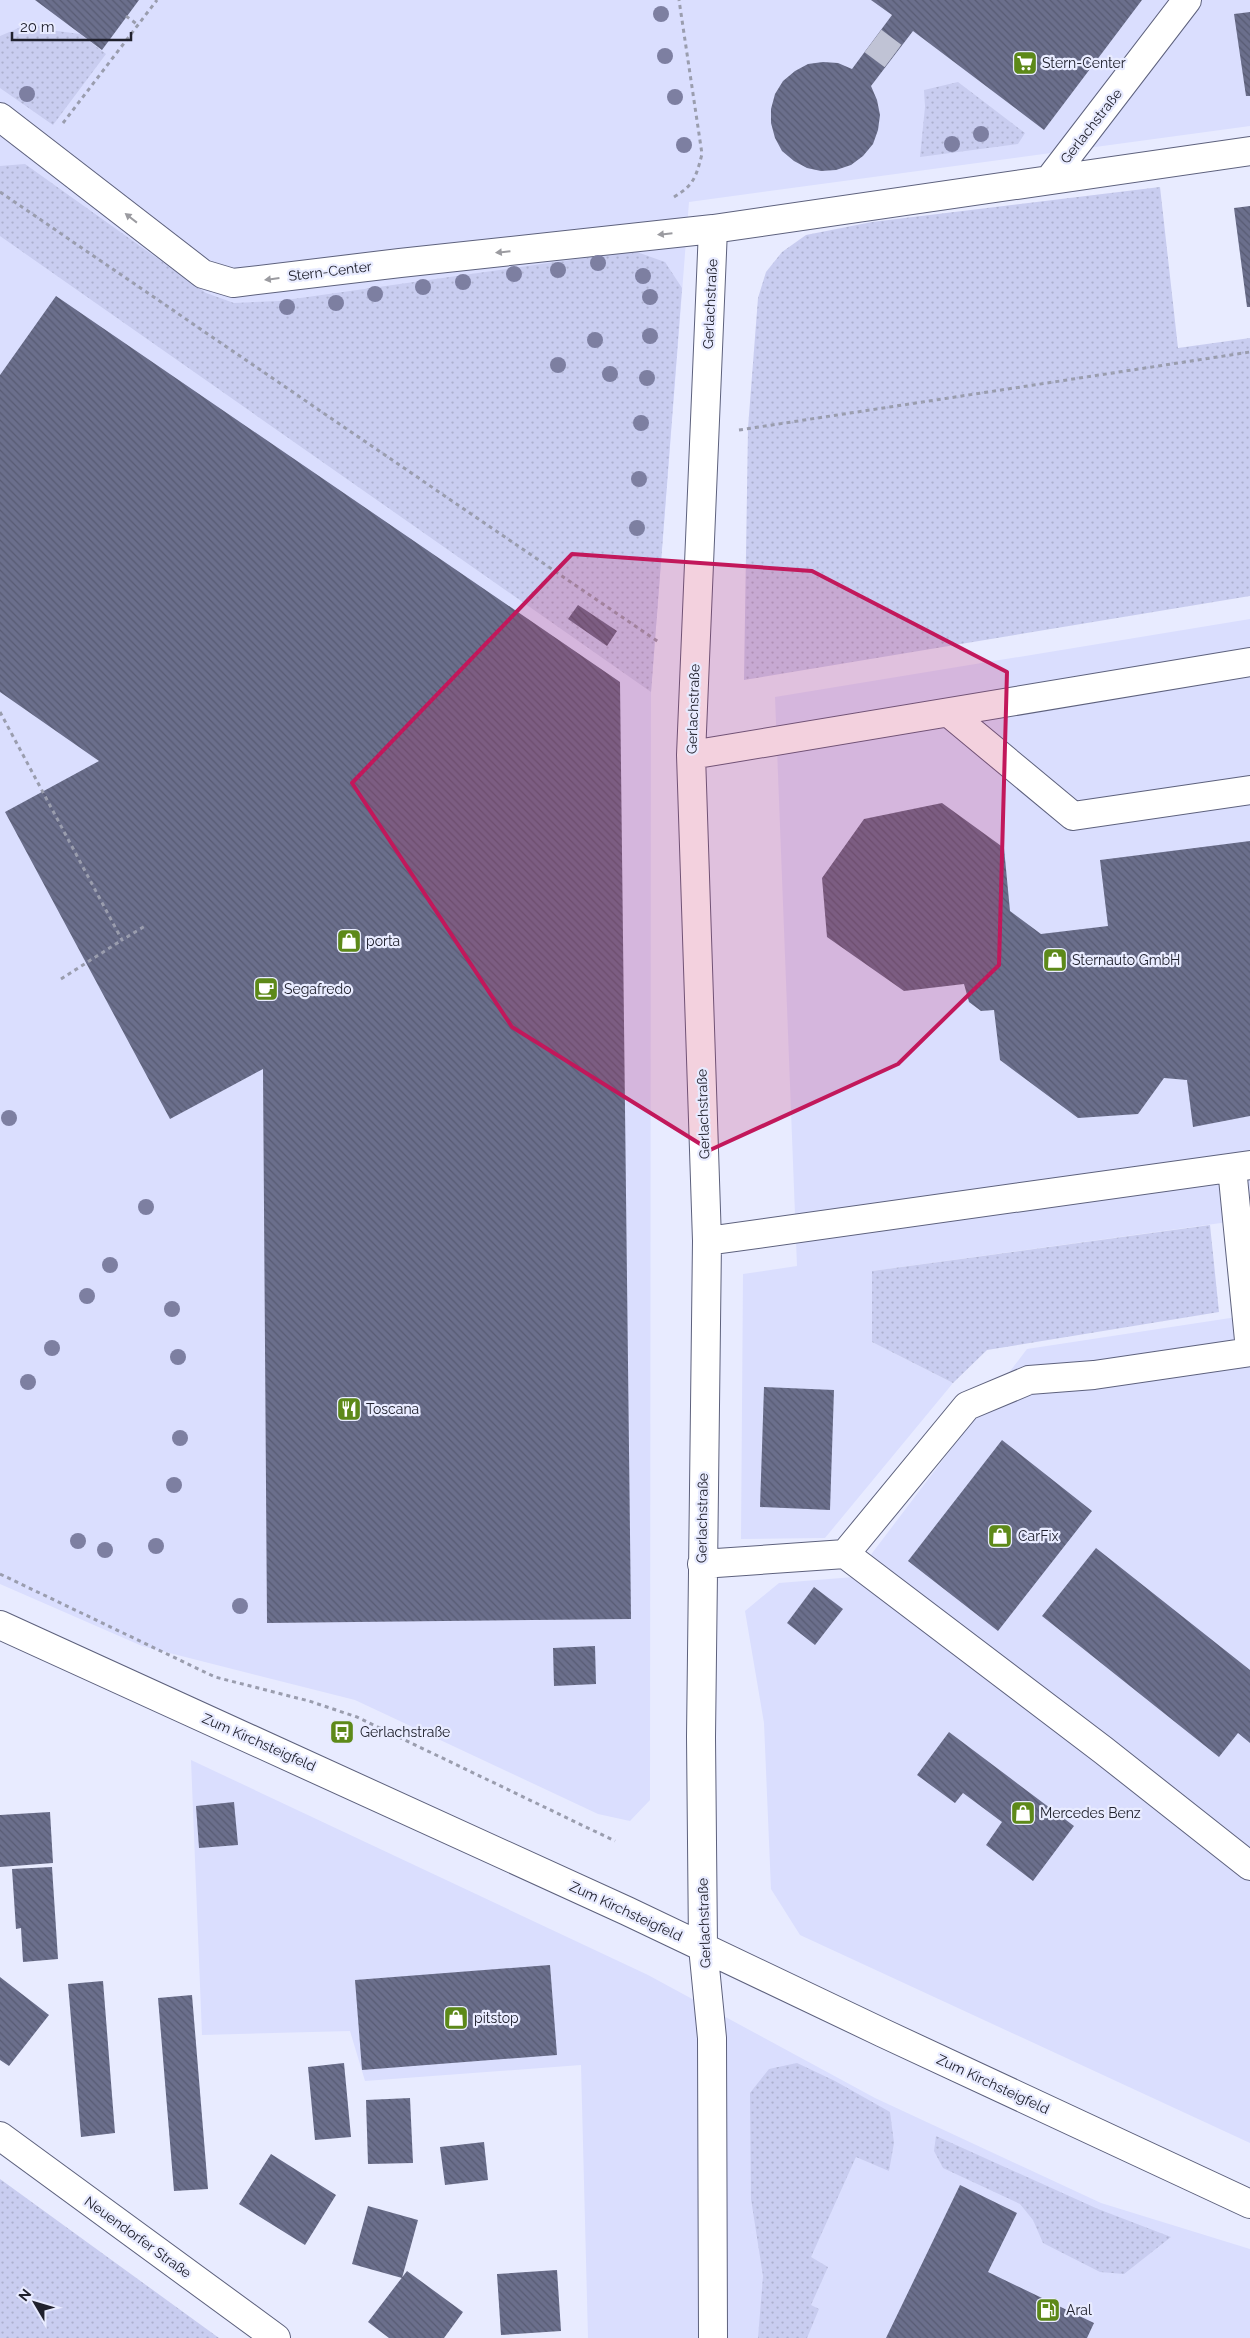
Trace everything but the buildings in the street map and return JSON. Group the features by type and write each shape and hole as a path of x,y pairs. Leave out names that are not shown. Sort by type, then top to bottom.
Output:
{"street":[{"name":"Gerlachstraße","path":"1049,180 1187,0"},
{"name":"Stern-Center","path":"0,117 203,274 233,283 713,229"},
{"name":"Gerlachstraße","path":"714,2338 712,2038 703,1947 702,1564 707,1241 691,755 713,229 1250,152"},
{"path":"691,755 1250,662"},
{"path":"949,713 1073,816 1250,790"},
{"path":"707,1241 1241,1167 1250,1351 1094,1375 1029,1380 968,1406 845,1554"},
{"path":"702,1564 845,1554 1103,1750 1250,1866"},
{"name":"Zum Kirchsteigfeld","path":"0,1625 703,1947 892,2038 1250,2204"},
{"name":"Neuendorfer Straße","path":"0,2136 276,2338"}],"path":[{"path":"43,149 157,0"},
{"path":"679,0 702,154 697,173 689,188 670,200 687,196"},
{"path":"126,16 138,25"},
{"path":"0,192 694,667"},
{"path":"703,437 748,428 1250,352"},
{"path":"0,712 122,940"},
{"path":"61,979 145,926"},
{"path":"0,1574 215,1678 309,1701 357,1717 615,1841"}],"highlighted area":[{"path":"572,554 812,571 1007,672 999,965 898,1064 710,1150 512,1027 352,783"}],"shaded area":[{"path":"0,0 1250,0 1250,126 689,202 651,692 650,1800 630,1821 598,1814 355,1700 142,1646 0,1584"},
{"path":"35,21 42,29 80,34 106,54 53,125 0,88 0,36"},
{"path":"958,82 1025,133 1018,144 920,157 925,107 924,90"},
{"path":"25,164 206,293 234,303 279,301 634,251 665,262 682,288 651,692 0,236 0,166"},
{"path":"1160,187 1178,348 1250,338 1250,596 744,680 748,428 758,298 766,272 782,252 806,235 872,222"},
{"path":"1250,619 1250,1219 872,1271 872,1342 953,1383 825,1538 741,1539 743,1274 797,1266 775,697"},
{"path":"1210,1225 1219,1312 987,1350 953,1383 872,1342 872,1271"},
{"path":"1250,1315 1250,2143 800,1935 771,1889 764,1723 745,1611 779,1583 854,1577 1027,1349"},
{"path":"191,1760 648,1975 875,2098 1101,2203 1250,2249 1250,2338 588,2338 581,2065 365,2081 350,2031 202,2035"},
{"path":"797,2063 835,2081 890,2112 894,2143 889,2171 856,2157 811,2257 828,2267 811,2305 819,2309 807,2338 758,2338 763,2276 751,2199 750,2093 769,2069"},
{"path":"936,2136 1098,2209 1171,2237 1124,2274 1100,2272 1043,2243 1033,2220 1020,2204 943,2168 934,2151"},
{"path":"0,2179 219,2338 0,2338"}],"tunnel":[{"path":"873,41 893,56"}],"place":[{"name":"Stern-Center","path":"1025,63"},
{"name":"porta","path":"349,941"},
{"name":"Sternauto GmbH","path":"1055,960"},
{"name":"Segafredo","path":"266,989"},
{"name":"Toscana","path":"349,1409"},
{"name":"CarFix","path":"1000,1536"},
{"name":"Gerlachstraße","path":"342,1732"},
{"name":"Mercedes Benz","path":"1023,1813"},
{"name":"pitstop","path":"456,2018"},
{"name":"Aral","path":"1048,2310"}]}
